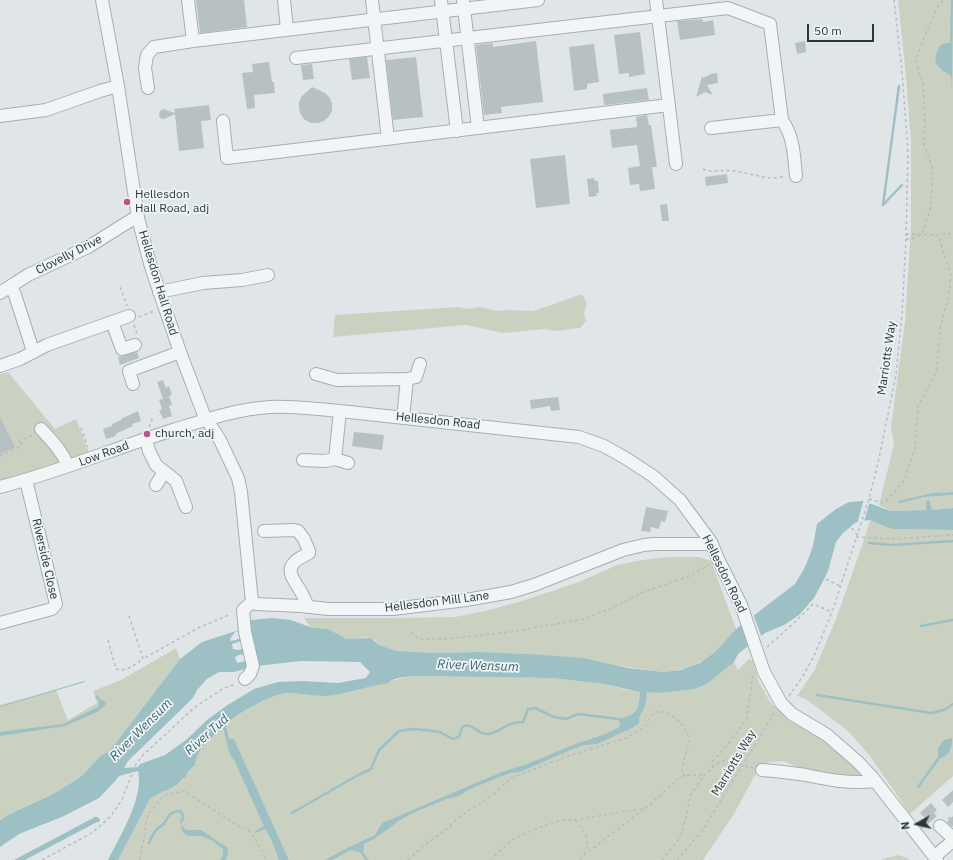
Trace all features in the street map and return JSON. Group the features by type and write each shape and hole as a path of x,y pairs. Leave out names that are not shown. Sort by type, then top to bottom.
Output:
{"street":[{"name":"Hellesdon Hall Road","path":"102,0 118,86 138,218 164,308 207,419"},
{"path":"188,0 194,41"},
{"path":"284,0 287,30"},
{"path":"372,0 388,139"},
{"path":"148,88 145,68 147,55 154,46 374,19 442,6 538,0"},
{"path":"656,0 676,164"},
{"path":"463,4 478,128"},
{"path":"442,6 457,131"},
{"path":"296,58 728,8 770,24 782,120 787,127 792,142 796,174"},
{"path":"0,116 46,110 118,86"},
{"path":"223,121 227,158 669,105"},
{"path":"711,128 782,120"},
{"name":"Clovelly Drive","path":"0,293 28,275 88,247 133,219 138,218"},
{"path":"159,292 203,283 242,280 268,275"},
{"path":"11,286 33,351"},
{"path":"0,366 20,360 33,351 47,345 112,322 134,317"},
{"path":"112,322 122,349 135,345"},
{"path":"134,384 130,371 180,352"},
{"path":"403,418 420,364"},
{"path":"323,380 416,379"},
{"name":"Hellesdon Road","path":"207,419 246,410 271,407 340,411 579,437 604,446 627,459 658,480 680,500 714,547 745,617 764,672 792,714 827,735 858,762 875,781 936,858"},
{"path":"335,459 340,411"},
{"path":"207,419 220,440 238,478 242,492 252,602 243,610 243,621 253,666 250,674 245,679"},
{"name":"Low Road","path":"0,487 26,480 146,438 207,419"},
{"path":"42,430 58,447 68,466"},
{"path":"146,438 149,451 156,466 176,481 186,507"},
{"path":"303,460 325,461 335,459 348,463"},
{"path":"156,485 164,472"},
{"name":"Riverside Close","path":"0,623 52,609 56,604 26,480"},
{"path":"264,531 294,530 300,533 304,538 309,553 297,560 290,569 293,580 303,594 308,607"},
{"name":"Hellesdon Mill Lane","path":"252,602 256,604 328,609 392,609 466,600 511,592 534,585 623,550 644,545 705,544 714,547"},
{"path":"762,770 791,773 825,780 855,782 875,781"},
{"path":"940,826 953,838"},
{"path":"936,858 953,841"}],"path":[{"name":"Marriotts Way","path":"677,860 702,831 784,701 803,676 814,656 832,612 869,499 878,464 896,375 902,314 906,239 908,152 902,71 894,0"},
{"path":"906,239 922,234 931,207 932,166 924,145 925,121 923,83 916,63 920,48 936,9 943,0"},
{"path":"703,169 707,171 734,171 771,178 796,174"},
{"path":"906,234 938,235 953,233"},
{"path":"869,499 883,502 894,493 905,479 915,448 918,406 936,373 940,324 948,299 951,275 938,235"},
{"path":"134,317 164,308"},
{"path":"81,428 89,450"},
{"path":"18,442 42,430"},
{"path":"0,456 22,446 22,440"},
{"path":"852,528 854,532 857,533"},
{"path":"856,537 895,539 953,535"},
{"path":"412,632 419,639 445,639 510,632 584,619 610,609 641,593 690,576 713,562 714,547"},
{"path":"826,579 840,586"},
{"path":"757,650 794,623 813,604 832,612"},
{"path":"108,640 116,669 122,671 128,669 198,628 229,615"},
{"path":"129,616 143,659"},
{"path":"712,769 713,761 729,743 747,718 754,670"},
{"path":"42,860 90,834 100,826 110,817 122,800 135,766 140,759 174,725 195,707 224,688 245,679"},
{"path":"408,860 422,847 447,829 459,817 494,794 511,778 571,755 626,738 643,728 654,712 659,710 671,715 679,721 684,729 689,744 682,770 683,774 686,775"},
{"path":"662,860 679,839 686,819 690,796 704,775 722,761 730,761 737,765 762,770"},
{"path":"580,860 584,855 646,808 679,778 686,775 704,775"},
{"path":"140,860 148,814 164,795 184,791 240,827 248,828 266,860"},
{"path":"490,860 513,839 562,820 575,820 646,808"},
{"path":"575,820 588,839 588,845 584,855"}],"green space":[{"path":"898,0 953,0 953,492 926,494 900,503 925,497 953,495 953,508 931,510 891,511 879,505 894,444 891,428 905,321 911,228 911,143"},
{"path":"582,294 587,304 584,313 586,321 580,328 554,331 545,329 503,333 466,325 333,337 335,315 457,307 469,309 480,307 498,311 534,311"},
{"path":"8,372 55,429 76,419 89,452 43,469 0,481 0,374"},
{"path":"870,520 891,529 953,530 953,776 910,814 870,756 848,731 806,699 797,696 814,671 836,619"},
{"path":"669,557 699,557 711,561 736,629 720,647 705,659 697,664 677,670 664,672 530,654 397,651 379,645 375,640 365,637 358,639 347,639 328,629 310,627 304,618 455,617 522,601 579,582 617,565"},
{"path":"176,648 180,659 109,751 100,756 83,775 53,794 0,820 0,705 56,690 68,720 97,703 93,691 121,680"},
{"path":"749,659 753,661 759,682 770,702 788,720 832,744 864,775 854,778 806,771 783,761 770,762 760,766 734,814 703,860 118,860 150,799 179,783 195,765 197,755 208,741 223,728 224,733 227,735 226,725 231,720 246,710 274,696 288,693 328,696 415,676 552,678 604,684 627,690 663,693 695,689 708,683 734,662 738,670"},
{"path":"899,855 911,860 880,860 882,859"}],"water":[{"path":"951,0 953,0 952,89 951,76 936,64 935,58 941,45 944,43 950,43"},
{"path":"953,492 953,495 925,497 900,503 898,501 932,493"},
{"path":"929,500 932,510 953,508 953,530 891,529 870,520 855,523 843,533 836,542 828,571 822,583 814,598 799,615 784,625 765,633 738,654 734,662 708,683 695,689 663,693 647,692 645,706 639,718 639,723 632,728 597,744 584,745 573,749 520,772 510,773 468,790 459,796 446,799 415,812 364,844 362,853 351,850 332,860 325,860 375,835 382,823 502,772 603,735 619,727 619,719 630,716 636,711 639,703 640,692 604,684 552,678 415,676 397,678 388,683 328,696 294,693 281,694 273,696 255,705 238,715 226,725 229,739 234,739 289,860 279,860 272,841 265,829 255,833 255,831 264,826 229,752 223,728 209,740 202,749 196,759 195,765 188,772 185,778 168,790 150,799 118,860 108,860 130,817 138,793 138,771 119,776 99,798 64,816 19,834 0,847 0,820 53,794 83,775 100,756 109,751 115,744 180,659 202,642 242,629 245,622 271,618 291,620 310,627 328,629 347,639 371,638 379,645 397,651 530,654 583,658 628,668 664,672 681,670 700,663 715,652 736,629 795,584 809,557 813,546 817,524 836,509 849,502 863,501 891,511 926,510 926,501","holes":["245,629 247,637 231,641 230,639 235,632","248,639 250,647 238,650 233,649 232,644","251,652 253,659 237,663 235,657","301,661 360,662 370,672 366,678 338,683 302,681 278,682 254,689 226,706 207,720 186,740 165,755 140,764 138,767 124,768 128,761 193,698 197,690 207,679 219,672 234,672 256,666"]},
{"path":"84,681 85,682 0,707 0,706"},
{"path":"98,695 99,698 106,702 105,706 97,712 65,726 0,736 0,732 63,724 98,707 99,701 95,697"},
{"path":"952,738 952,745 949,752 942,758 938,759 938,748 944,740"},
{"path":"95,817 98,817 100,820 99,822 25,860 14,860"},
{"path":"181,822 182,826 186,830 201,830 227,847 228,854 225,860 220,860 223,855 223,849 203,836 186,835 182,829"}],"pier":[{"path":"864,499 870,501 864,522 857,524"},
{"path":"753,614 762,638 759,640 750,616"}],"building":[{"path":"196,0 244,0 247,27 200,33"},
{"path":"702,19 703,22 713,20 715,35 680,40 677,21"},
{"path":"640,32 645,74 629,77 629,73 619,74 614,35"},
{"path":"536,41 543,102 501,107 502,113 484,115 476,45 493,43 493,47"},
{"path":"805,41 806,52 797,54 795,43"},
{"path":"594,44 599,82 587,84 587,89 574,91 569,47"},
{"path":"367,57 370,78 352,80 349,59"},
{"path":"416,57 423,117 393,120 386,60"},
{"path":"269,62 275,93 254,95 255,108 247,109 242,73 253,72 252,64"},
{"path":"312,64 314,79 303,80 301,65"},
{"path":"717,73 718,83 707,85 713,95 705,92 696,97 702,76 703,78"},
{"path":"312,87 325,93 330,98 332,104 332,111 329,116 324,121 318,123 311,123 305,120 299,109 299,102 302,96"},
{"path":"647,88 649,100 604,105 603,94"},
{"path":"209,105 211,120 201,121 204,148 179,151 175,114 164,119 160,118 160,111 163,109 175,113 174,109"},
{"path":"647,115 649,125 651,125 657,167 652,167 655,189 640,191 639,184 630,185 628,168 640,166 637,145 612,148 610,130 637,127 636,117"},
{"path":"565,155 570,204 536,208 530,159"},
{"path":"727,174 728,183 706,186 705,177"},
{"path":"594,178 595,181 598,181 599,193 596,193 597,196 589,197 587,179"},
{"path":"667,204 669,221 662,221 660,205"},
{"path":"137,352 139,358 120,365 118,357"},
{"path":"163,380 166,388 169,386 172,395 169,396 172,405 169,406 172,416 163,419 159,410 162,409 159,400 163,399 157,382"},
{"path":"558,397 560,410 551,411 550,406 531,409 530,400"},
{"path":"138,411 141,421 132,424 133,426 115,434 116,436 106,439 103,429 112,426 112,424"},
{"path":"0,417 15,447 0,454"},
{"path":"354,432 384,435 382,450 352,446"},
{"path":"646,507 668,511 665,522 661,521 659,529 651,527 650,532 641,531"},
{"path":"953,790 953,802 948,807 942,800"},
{"path":"931,803 937,810 934,813 937,816 922,829 918,824 925,818 920,813"},
{"path":"953,816 953,826 952,827 947,822"}],"waterway":[{"path":"899,86 883,205 902,185"},
{"path":"869,543 893,545 953,541"},
{"path":"921,626 953,620"},
{"path":"817,695 931,713 944,710 953,704"},
{"path":"292,813 371,769 379,750 399,731 413,729 440,732 453,739 459,737 462,727 469,726 484,734 488,734 496,732 517,722 523,722 528,709 535,708 554,717 566,719 578,714 619,719"},
{"path":"918,787 938,759"},
{"path":"149,843 155,831 164,824 172,813 180,811 183,816 181,822"},
{"path":"362,853 367,860"}],"place":[{"name":"Hellesdon Hall Road, adj","path":"127,202"},
{"name":"church, adj","path":"147,434"}],"water label":[{"name":"River Wensum","path":"478,666"},
{"name":"River Wensum","path":"141,730"},
{"name":"River Tud","path":"207,735"}]}
